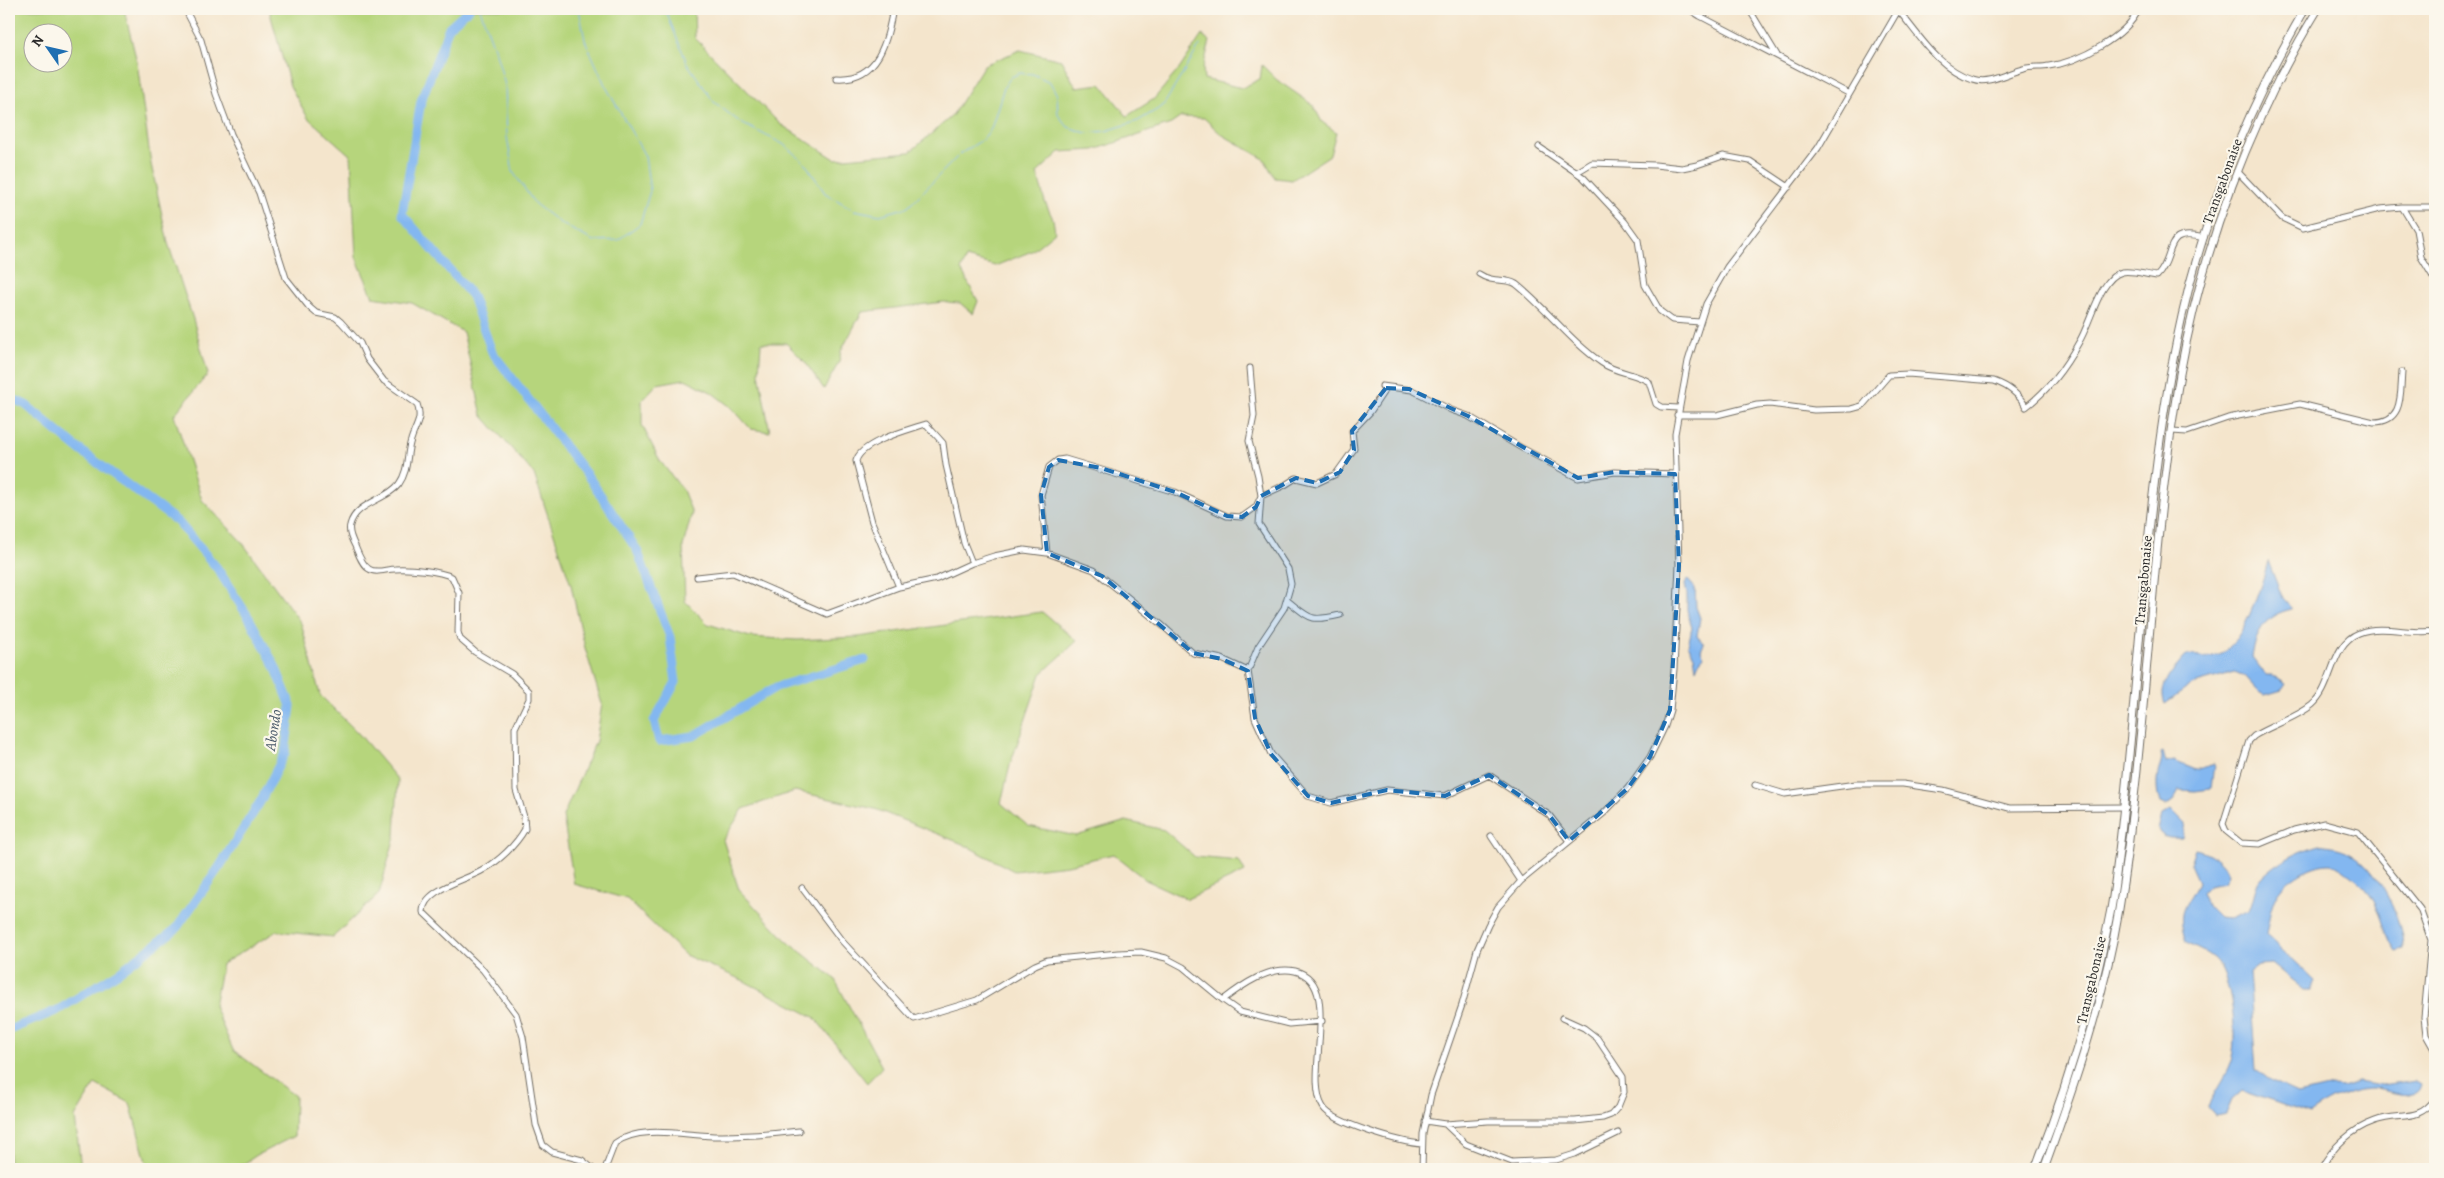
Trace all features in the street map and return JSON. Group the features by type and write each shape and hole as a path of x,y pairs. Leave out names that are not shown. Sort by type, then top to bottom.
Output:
{"highway":[{"name":"Transgabonaise","path":"2044,1169 2081,1068 2105,982 2119,910 2132,808 2158,550 2180,374 2214,240 2237,171 2286,64 2318,9"},
{"name":"Transgabonaise","path":"2035,1169 2071,1069 2091,996 2111,908 2124,807 2154,490 2163,424 2183,312 2204,238 2239,142 2303,10"}],"street":[{"path":"185,9 201,40 216,94 259,193 286,278 316,313 335,317 341,322 360,343 367,359 379,376 417,404 419,410 419,423 410,441 405,472 400,482 390,494 364,506 350,522 350,534 356,550 365,567 370,570 404,569 440,573 452,577 459,593 458,632 460,639 475,652 512,674 528,692 529,699 515,728 516,790 524,817 524,829 505,852 486,868 456,881 429,898 425,903 423,912 483,970 516,1014 523,1037 533,1114 543,1145 552,1152 582,1160 593,1169"},
{"path":"836,78 844,78 859,73 876,60 887,40 893,9"},
{"path":"1689,9 1848,93"},
{"path":"1749,9 1777,56"},
{"path":"1422,1169 1422,1144 1425,1121 1477,950 1498,907 1520,881 1604,813 1628,788 1650,757 1670,710 1679,565 1674,434 1688,361 1700,322 1718,280 1818,148 1848,93 1899,9 1939,59 1973,80 1986,81 2025,68 2051,66 2096,51 2128,24 2139,9"},
{"path":"1539,147 1577,172 1608,202 1632,231 1638,240 1645,285 1660,311 1672,320 1700,322"},
{"path":"1577,172 1592,163 1682,168 1723,156 1750,161 1789,187"},
{"path":"2237,171 2282,218 2303,228 2380,209 2435,207"},
{"path":"2402,207 2416,230 2422,256 2435,280"},
{"path":"1677,415 1717,416 1756,405 1770,404 1814,410 1851,409 1862,406 1889,375 1908,374 1994,381 2014,392 2026,407 2040,396 2080,342 2106,285 2113,276 2123,272 2157,276 2162,271 2176,238 2190,235 2204,238"},
{"path":"1479,274 1489,280 1512,281 1602,363 1630,376 1643,378 1649,382 1656,404 1660,407 1678,408"},
{"path":"1250,368 1254,416 1249,441 1261,496 1260,524 1288,569 1291,584 1288,601 1258,647 1248,671 1255,718 1271,754 1308,796 1331,803 1387,790 1445,796 1489,775 1549,815 1569,841"},
{"path":"2172,431 2187,432 2228,418 2300,404 2364,420 2384,422 2391,418 2398,409 2402,372"},
{"path":"1047,553 1041,495 1049,467 1058,460 1065,459 1101,468 1127,479 1175,492 1227,516 1238,518 1248,515 1256,507 1261,496 1286,485 1296,478 1317,483 1340,472 1346,458 1354,449 1352,431 1370,412 1384,387 1409,389 1451,410 1468,416 1578,478 1615,472 1675,474"},
{"path":"899,587 872,522 856,461 863,450 872,444 910,429 926,424 943,443 946,465 964,543 972,563"},
{"path":"698,577 733,573 827,614 899,587 937,579 972,563 1004,553 1024,550 1047,553 1094,570 1193,653 1222,659 1248,671"},
{"path":"1288,601 1312,619 1320,620 1340,615"},
{"path":"2435,631 2411,633 2372,629 2351,637 2343,646 2327,683 2311,705 2261,732 2249,741 2223,824 2226,831 2241,843 2260,844 2294,830 2324,823 2358,832 2420,909 2431,940 2424,1017 2426,1035 2435,1051"},
{"path":"1755,785 1785,794 1856,784 1903,784 1942,790 2009,808 2132,808"},
{"path":"1491,836 1520,881"},
{"path":"802,888 842,940 914,1019 977,1000 1035,965 1047,960 1141,952 1166,958 1183,967 1240,1012 1289,1024 1322,1021"},
{"path":"2428,978 2435,968"},
{"path":"1223,1000 1242,986 1280,970 1302,972 1308,977 1314,987 1322,1021 1316,1084 1319,1098 1326,1111 1341,1121 1357,1127 1422,1144"},
{"path":"1425,1121 1445,1124 1488,1121 1575,1121 1603,1118 1611,1115 1618,1106 1624,1092 1623,1077 1597,1038 1584,1028 1562,1018"},
{"path":"2321,1168 2343,1139 2359,1129 2376,1120 2418,1115 2428,1108 2435,1099"},
{"path":"1445,1124 1466,1144 1512,1162 1556,1160 1575,1154 1618,1132"},
{"path":"606,1169 615,1142 640,1134 660,1132 721,1136 799,1131"}],"highlighted area":[{"path":"1386,388 1409,389 1468,416 1578,478 1615,472 1675,474 1679,565 1670,710 1650,757 1628,788 1569,841 1549,815 1489,775 1445,796 1387,790 1331,803 1317,801 1308,796 1271,754 1255,718 1248,671 1222,659 1193,653 1102,576 1047,553 1041,495 1049,467 1058,460 1101,468 1175,492 1227,516 1242,517 1256,507 1261,496 1296,478 1317,483 1340,472 1354,450 1352,431"}],"green space":[{"path":"9,9 124,9 137,62 151,164 168,243 193,319 208,374 174,415 202,500 242,542 301,623 320,695 359,734 398,780 395,836 379,894 333,937 277,931 222,964 214,1006 233,1050 295,1096 294,1136 257,1155 236,1169 148,1169 130,1103 95,1084 75,1117 81,1169 9,1169"},
{"path":"269,9 694,9 695,38 780,124 835,159 910,152 952,116 984,65 1020,50 1061,60 1076,87 1101,84 1127,116 1154,99 1180,68 1202,35 1210,41 1203,68 1204,79 1242,88 1260,79 1262,65 1277,80 1313,105 1322,122 1336,132 1330,155 1292,180 1275,178 1264,159 1221,134 1204,118 1181,117 1171,124 1094,150 1060,152 1037,173 1045,202 1053,219 1055,232 1032,251 995,266 966,258 961,270 978,301 973,314 960,303 943,302 862,312 841,351 839,362 824,389 805,362 786,343 761,343 759,373 770,432 751,429 732,408 711,392 685,379 657,384 642,400 642,425 660,461 683,490 692,513 683,546 685,601 708,624 750,637 797,640 858,637 1042,612 1077,641 1041,674 1010,765 1001,803 1028,826 1076,836 1126,821 1164,830 1195,857 1239,861 1245,872 1187,899 1146,880 1113,854 1068,865 1014,871 963,844 875,809 795,791 743,809 723,840 739,890 787,941 834,978 882,1067 867,1083 814,1017 742,980 685,955 627,899 574,884 563,816 596,741 602,704 585,648 571,585 534,474 482,415 463,332 412,303 373,297 356,257 351,156 308,118 290,86"}],"water":[{"path":"2268,561 2283,599 2292,609 2275,615 2263,626 2256,639 2252,657 2266,675 2272,675 2286,684 2282,690 2265,695 2258,691 2244,676 2235,672 2193,684 2165,704 2163,690 2165,684 2172,672 2186,656 2211,658 2230,647 2238,637 2257,597"},
{"path":"1687,579 1695,588 1696,607 1700,618 1697,636 1704,644 1701,650 1704,656 1696,669 1694,656 1688,645 1692,628 1687,610 1685,585"},
{"path":"2163,752 2166,763 2174,761 2196,770 2214,764 2211,789 2179,790 2173,801 2165,805 2160,803 2157,781 2161,753"},
{"path":"2171,810 2185,824 2182,838 2166,837 2158,830 2162,815"},
{"path":"2319,845 2338,848 2351,853 2373,873 2395,912 2403,949 2396,951 2391,944 2379,911 2366,889 2339,866 2319,865 2292,879 2279,891 2275,898 2270,912 2266,935 2315,981 2311,990 2304,990 2272,964 2258,965 2249,972 2256,1070 2270,1081 2298,1094 2332,1086 2342,1087 2358,1082 2382,1086 2416,1081 2421,1084 2420,1087 2416,1092 2410,1094 2373,1089 2347,1093 2331,1100 2309,1114 2242,1091 2232,1100 2226,1114 2215,1116 2208,1108 2230,1064 2233,1054 2234,1025 2230,993 2220,966 2213,958 2186,943 2183,932 2183,910 2198,882 2190,864 2195,849 2206,852 2215,858 2226,870 2228,875 2224,883 2208,886 2202,893 2207,905 2219,917 2230,918 2249,910 2259,881 2271,869 2295,854"}],"waterway":[{"path":"469,9 449,27 421,101 402,214 472,296 492,352 590,479 637,550 670,637 676,682 654,721 659,741 694,736 776,687 865,660"},
{"path":"480,9 505,85 507,137 513,172 535,204 560,223 593,241 618,240 640,224 650,191 645,156 605,85 585,40 579,9"},
{"path":"665,9 687,63 714,102 741,123 783,144 805,163 825,193 854,210 880,215 908,207 960,154 982,140 991,129 1004,87 1011,77 1020,73 1033,74 1050,82 1057,95 1058,115 1068,127 1086,133 1106,131 1138,121 1163,106 1200,45"},
{"name":"Abondo","path":"9,397 26,405 76,447 178,522 217,568 249,618 275,666 291,706 285,753 260,802 220,866 176,929 119,972 58,1010 9,1030"}]}
